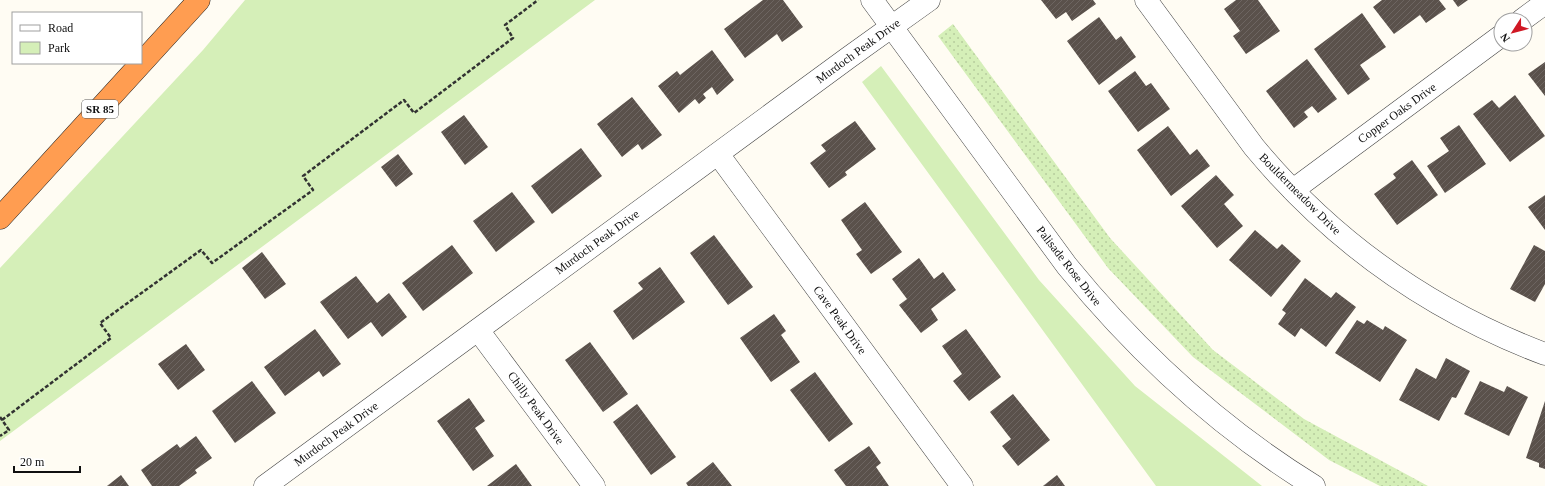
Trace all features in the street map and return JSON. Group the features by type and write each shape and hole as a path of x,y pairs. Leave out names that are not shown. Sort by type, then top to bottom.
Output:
{"highway":[{"name":"SR 85","path":"142,62 199,0"},
{"name":"SR 85","path":"0,218 141,64"}],"street":[{"name":"Palisade Rose Drive","path":"872,0 1063,259 1096,301 1168,376 1207,410 1280,465 1314,486"},
{"name":"Murdoch Peak Drive","path":"265,486 861,48 929,0"},
{"name":"Bouldermeadow Drive","path":"1146,0 1254,147 1293,190 1326,223 1362,252 1401,280 1443,306 1486,329 1545,354"},
{"path":"1533,12 1545,3"},
{"name":"Copper Oaks Drive","path":"1293,190 1493,42"},
{"name":"Cave Peak Drive","path":"718,154 962,486"},
{"name":"Chilly Peak Drive","path":"478,330 594,486"}],"path":[{"path":"0,436 9,430 1,419 111,338 100,323 202,250 212,263 313,190 303,176 404,100 414,113 514,38 505,25 538,0"}],"green space":[{"path":"245,0 595,0 0,441 0,268 203,50"},
{"path":"953,24 1110,238 1213,350 1304,419 1428,486 1380,486 1329,460 1193,357 1108,268 938,36"},
{"path":"881,66 1039,280 1135,386 1262,486 1156,486 862,82"}],"building":[{"path":"763,0 783,0 803,27 782,42 777,34 745,58 724,29"},
{"path":"1041,0 1093,0 1096,4 1072,21 1066,12 1056,19"},
{"path":"1236,0 1258,0 1280,31 1246,54 1233,36 1240,31 1224,9"},
{"path":"1382,0 1439,0 1446,9 1426,23 1420,15 1394,34 1373,7"},
{"path":"1453,0 1468,0 1458,7"},
{"path":"1362,13 1386,47 1360,65 1370,79 1348,95 1314,49"},
{"path":"1099,17 1116,40 1121,36 1136,57 1099,85 1067,41"},
{"path":"712,50 734,80 717,95 712,87 703,94 706,98 699,104 695,99 679,113 658,86 677,71 680,75"},
{"path":"1307,59 1337,99 1318,113 1312,106 1304,112 1308,117 1294,128 1266,91"},
{"path":"1545,62 1545,96 1528,74"},
{"path":"1135,71 1146,86 1151,83 1170,109 1138,132 1108,91"},
{"path":"1515,95 1545,136 1510,162 1473,114 1492,100 1499,108"},
{"path":"632,97 662,135 642,150 638,144 622,157 597,124"},
{"path":"464,115 488,147 465,165 441,132"},
{"path":"855,121 876,149 845,172 847,175 829,188 810,163 826,151 821,145"},
{"path":"1459,125 1486,164 1445,193 1427,166 1449,151 1440,138"},
{"path":"1168,126 1190,155 1197,149 1210,166 1171,196 1137,150"},
{"path":"581,148 602,176 552,214 531,186"},
{"path":"398,154 413,174 396,187 381,167"},
{"path":"1412,160 1438,195 1397,225 1374,194 1396,178 1393,174"},
{"path":"1216,175 1234,195 1224,204 1243,226 1217,248 1181,206"},
{"path":"512,192 535,222 496,252 473,221"},
{"path":"1545,195 1545,230 1528,207"},
{"path":"865,202 902,252 871,274 856,254 862,250 841,220"},
{"path":"1255,230 1277,249 1282,244 1301,261 1271,297 1229,260"},
{"path":"714,235 753,287 728,305 690,253"},
{"path":"452,245 473,273 423,311 402,283"},
{"path":"1534,245 1545,251 1545,284 1535,302 1510,289"},
{"path":"262,252 286,284 265,299 242,268"},
{"path":"919,258 934,279 943,272 956,290 931,309 938,320 921,333 899,305 907,299 892,279"},
{"path":"660,267 685,302 633,340 613,311 643,289 638,283"},
{"path":"356,276 377,303 389,293 407,317 382,337 371,322 348,339 320,302"},
{"path":"1305,278 1331,298 1336,292 1356,307 1326,347 1301,328 1295,337 1278,324 1286,313 1282,310"},
{"path":"774,314 786,331 781,335 800,362 771,382 740,338"},
{"path":"1357,320 1364,324 1367,320 1383,330 1385,326 1407,340 1380,382 1335,353"},
{"path":"315,329 341,364 323,377 319,371 285,396 264,367"},
{"path":"966,329 1001,377 969,401 953,381 962,374 942,346"},
{"path":"590,342 628,394 603,412 565,360"},
{"path":"186,344 205,370 178,390 158,364"},
{"path":"1446,358 1470,371 1456,398 1452,397 1439,421 1399,400 1416,368 1436,379"},
{"path":"815,372 853,424 829,442 790,390"},
{"path":"252,381 276,413 235,443 212,411"},
{"path":"1480,381 1504,392 1507,386 1528,397 1509,436 1464,414"},
{"path":"1013,394 1050,440 1018,466 1002,446 1011,439 990,412"},
{"path":"469,398 485,421 475,428 494,456 473,471 437,421"},
{"path":"1545,401 1545,469 1539,467 1539,463 1526,458"},
{"path":"637,404 676,457 651,475 613,422"},
{"path":"196,436 212,458 195,470 197,473 179,486 152,486 141,470 177,444 180,448"},
{"path":"869,446 881,463 876,467 889,486 846,486 834,470"},
{"path":"713,462 732,486 688,486 686,483"},
{"path":"516,464 532,486 487,486"},
{"path":"121,475 129,486 107,486"},
{"path":"1057,475 1065,486 1043,486"}]}
